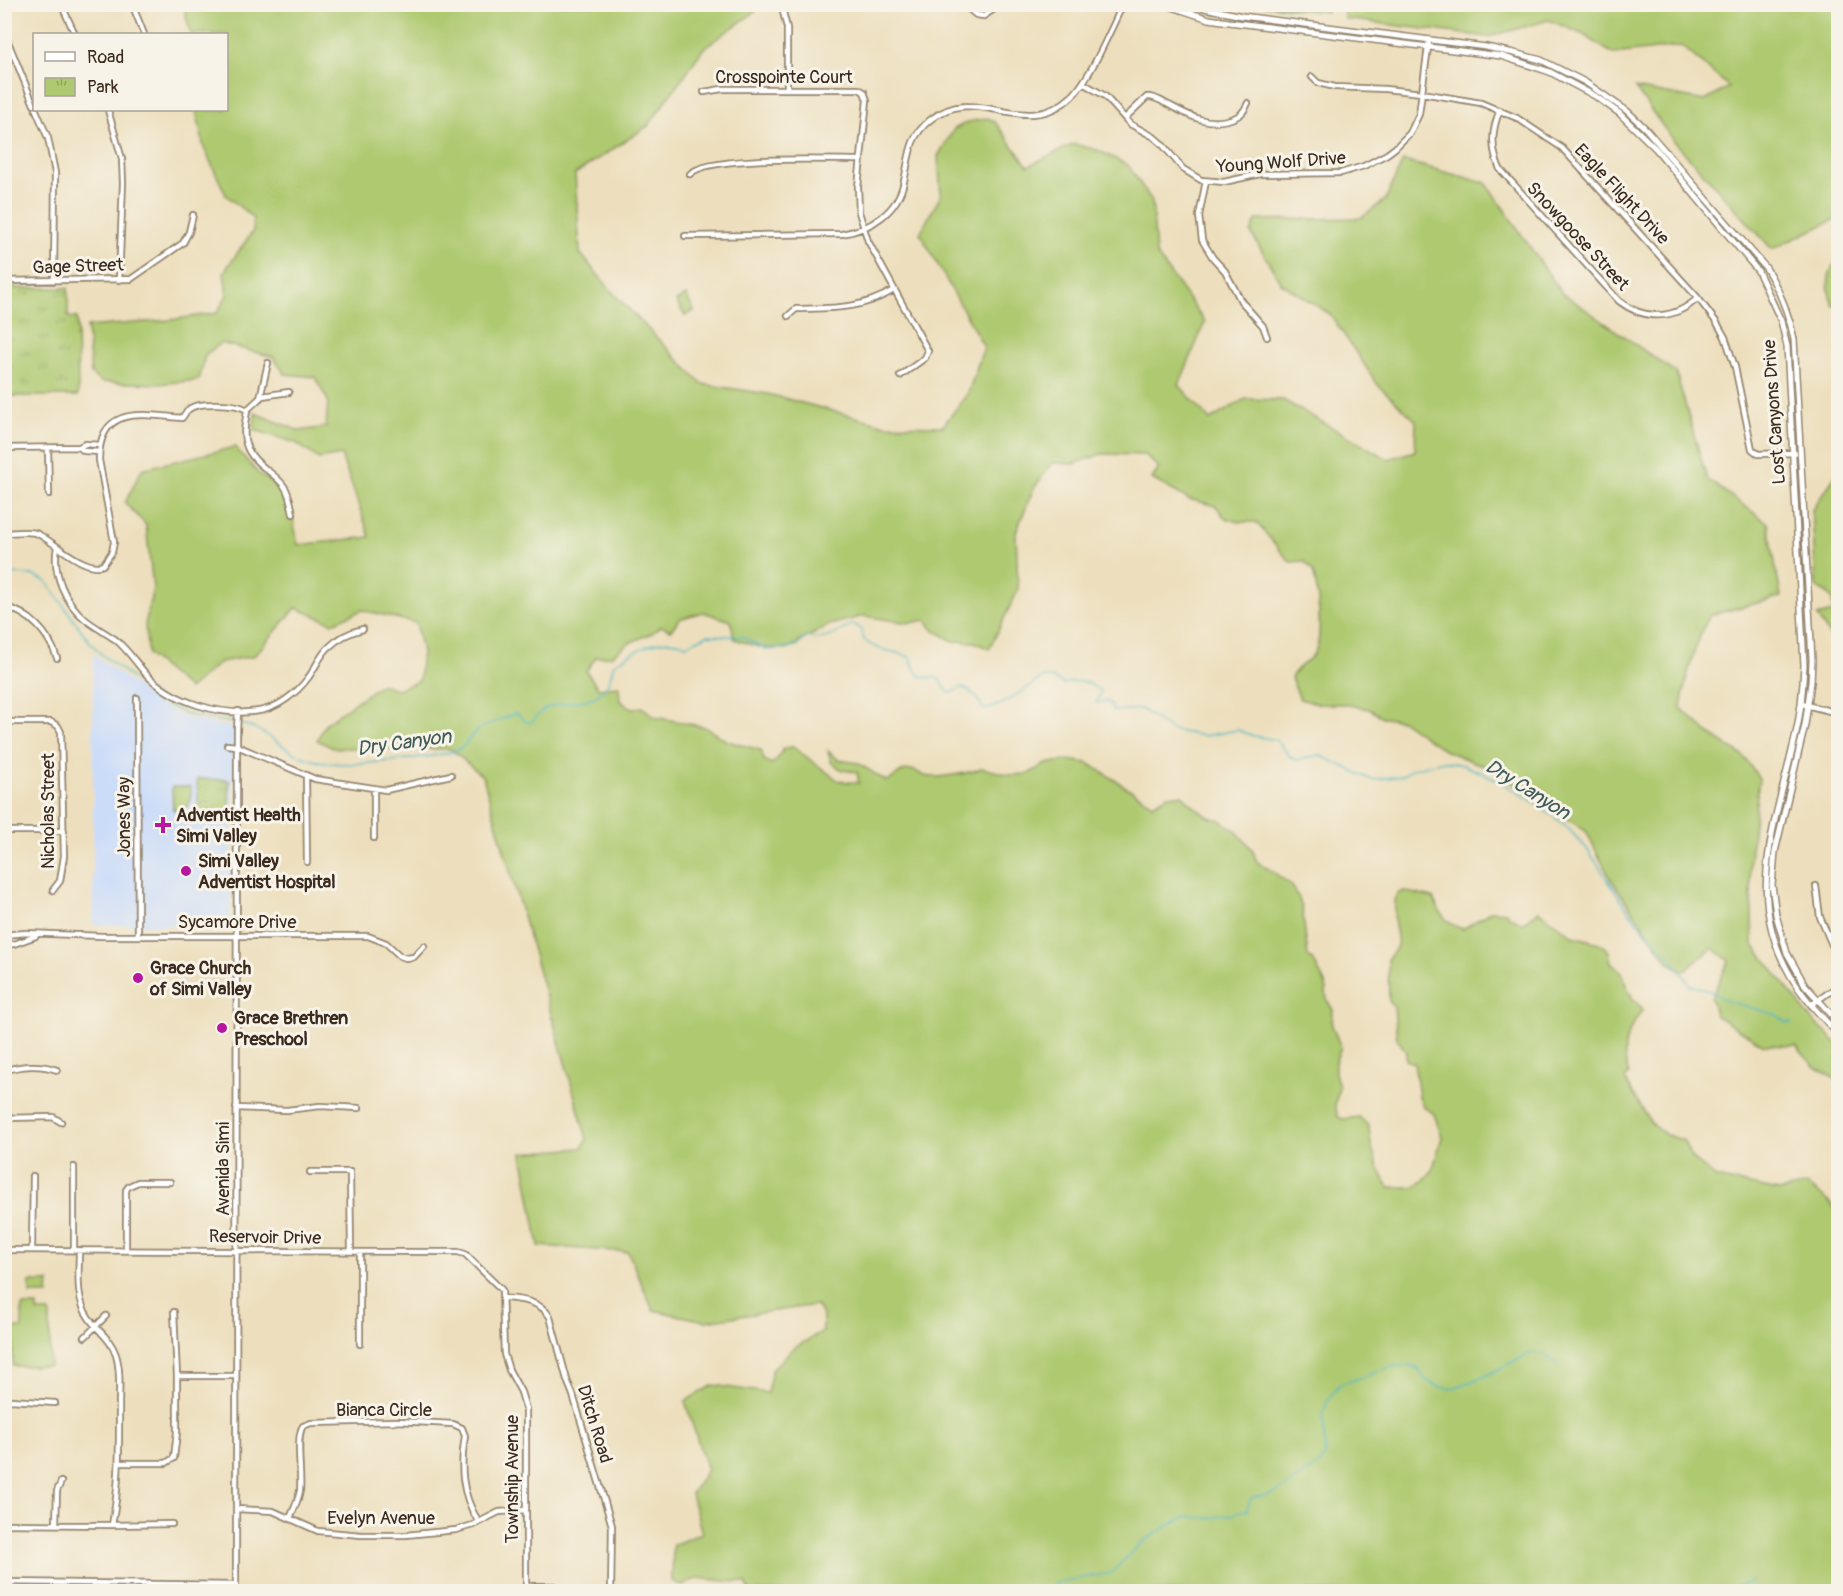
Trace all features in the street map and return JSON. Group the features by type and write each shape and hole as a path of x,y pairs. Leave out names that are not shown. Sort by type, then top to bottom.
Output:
{"street":[{"path":"62,4 75,33"},
{"path":"132,4 144,33"},
{"path":"781,4 787,28 787,88"},
{"path":"963,4 976,15 984,16 1002,4"},
{"path":"685,236 842,234 863,228 881,218 896,203 904,184 906,162 914,139 921,129 939,113 956,107 974,105 1019,115 1042,113 1063,103 1083,83 1123,4"},
{"name":"Lost Canyons Drive","path":"1163,4 1209,19 1501,56 1550,72 1595,96 1619,113 1656,149 1758,271 1781,321 1787,346 1803,641 1802,704 1767,859 1768,915 1776,945 1794,981 1811,1005 1839,1034"},
{"name":"Lost Canyons Drive","path":"1186,4 1242,16 1514,53 1556,67 1605,94 1628,111 1663,147 1766,268 1789,316 1794,339 1812,660 1809,705 1775,852 1772,885 1776,915 1787,953 1805,985 1839,1022"},
{"path":"4,32 33,103"},
{"name":"Young Wolf Drive","path":"1083,83 1105,96 1125,118 1162,144 1183,169 1206,181 1224,182 1260,174 1341,174 1364,166 1395,148 1410,133 1419,114 1429,40"},
{"name":"Eagle Flight Drive","path":"1312,77 1318,83 1335,87 1385,89 1462,99 1500,110 1533,127 1575,161 1718,323 1731,352 1752,449 1758,454 1800,452"},
{"name":"Crosspointe Court","path":"704,92 722,89 859,89 864,92 867,100 860,160"},
{"path":"1125,118 1147,97 1155,98 1195,118 1213,122 1240,116 1248,103"},
{"name":"Snowgoose Street","path":"1500,110 1493,129 1492,140 1500,170 1619,301 1638,313 1659,316 1681,311 1698,298"},
{"path":"36,111 48,138 55,173 54,281"},
{"path":"108,111 122,159 119,280"},
{"path":"690,174 694,169 722,162 860,160 858,200 863,228 894,290 927,347 927,355 900,376"},
{"path":"1206,181 1199,216 1202,240 1212,258 1225,271 1241,301 1263,326 1267,337"},
{"name":"Gage Street","path":"4,281 119,280 136,277 178,248 186,238 193,215"},
{"path":"788,316 796,309 856,306 894,290"},
{"path":"260,398 268,363"},
{"path":"289,392 275,393 260,398 247,410 244,435 246,444 260,465 284,486 293,514"},
{"path":"4,533 38,533 78,560 95,566 103,565 112,552 114,542 99,452 106,431 113,422 137,414 182,418 188,410 195,407 221,404 235,405 247,410"},
{"path":"4,448 100,445"},
{"path":"79,447 84,451 99,452"},
{"path":"48,448 49,494"},
{"path":"57,547 57,577 84,618 116,640 154,682 172,695 193,704 238,712 258,711 280,703 303,684 333,644 347,634 363,629"},
{"path":"4,607 21,613 35,623 53,645 57,658"},
{"name":"Jones Way","path":"137,698 138,936"},
{"path":"1802,704 1839,713"},
{"name":"Avenida Simi","path":"236,1592 238,712"},
{"name":"Nicholas Street","path":"4,722 51,722 56,724 60,730 64,831 63,868 60,881 53,890"},
{"path":"228,745 237,746 315,779 386,790 451,775"},
{"path":"306,776 307,862"},
{"path":"374,788 374,838"},
{"path":"4,831 64,831"},
{"path":"1816,885 1820,917 1839,959"},
{"name":"Sycamore Drive","path":"4,935 25,933 138,936 368,936 386,943 400,956 406,958 414,957 424,946"},
{"name":"Sycamore Drive","path":"4,945 39,935"},
{"path":"1811,1005 1839,986"},
{"path":"4,1071 22,1067 48,1066 57,1070"},
{"path":"236,1108 287,1110 320,1106 359,1108"},
{"path":"4,1118 53,1118 61,1122"},
{"path":"74,1167 80,1298 86,1314 110,1342 118,1362 119,1463 112,1525"},
{"path":"310,1172 350,1173 351,1251"},
{"path":"32,1250 33,1176"},
{"path":"126,1250 126,1191 129,1186 138,1182 170,1182"},
{"name":"Reservoir Drive","path":"4,1250 462,1252 500,1287 504,1298"},
{"path":"360,1252 360,1344"},
{"name":"Township Avenue","path":"504,1298 504,1354 522,1392 526,1409 526,1588"},
{"name":"Ditch Road","path":"504,1298 536,1304 547,1311 550,1317 612,1526 611,1592"},
{"path":"119,1463 166,1463 174,1458 177,1432 174,1312"},
{"path":"85,1337 106,1316"},
{"path":"177,1376 236,1376"},
{"path":"5,1402 11,1400 55,1403"},
{"name":"Bianca Circle","path":"290,1518 300,1493 299,1436 303,1426 311,1423 397,1421 453,1424 462,1428 465,1436 464,1492 478,1521"},
{"path":"56,1524 57,1491 61,1482"},
{"name":"Evelyn Avenue","path":"237,1509 266,1510 318,1531 361,1535 441,1532 464,1528 499,1512 526,1510"},
{"path":"4,1524 172,1524"},
{"path":"4,1582 236,1585"},
{"path":"176,1585 176,1592"},
{"path":"526,1588 555,1586 565,1592"}],"shaded area":[{"name":"Adventist Health Simi Valley","path":"93,654 162,706 183,717 234,728 230,922 227,925 93,925"}],"green space":[{"path":"183,5 748,5 756,11 704,48 648,126 575,174 580,253 613,293 702,384 768,394 886,425 943,426 968,393 984,347 920,233 941,195 938,156 954,129 968,122 988,118 995,122 1028,166 1074,144 1097,150 1128,165 1152,201 1156,254 1205,322 1179,385 1210,420 1245,399 1283,400 1388,459 1415,451 1416,421 1378,385 1330,314 1281,283 1251,233 1256,220 1361,218 1385,200 1403,161 1486,183 1561,292 1676,373 1707,479 1768,523 1781,597 1710,615 1691,660 1681,708 1709,734 1743,756 1759,778 1750,859 1753,944 1811,1019 1838,1044 1838,1081 1814,1066 1796,1046 1764,1045 1715,1015 1711,998 1729,961 1713,948 1684,971 1669,963 1610,878 1586,831 1489,768 1444,750 1401,720 1384,718 1369,709 1345,704 1320,704 1300,699 1291,678 1315,652 1318,640 1318,598 1312,571 1304,561 1290,562 1256,522 1239,522 1225,518 1216,506 1188,499 1152,479 1159,468 1145,455 1101,454 1074,464 1052,463 1034,488 1016,532 1018,590 989,649 975,642 953,641 933,630 926,620 909,623 864,616 829,625 787,649 759,647 734,639 731,621 703,612 679,619 671,630 661,626 652,633 629,643 611,656 596,657 586,671 598,688 619,686 620,701 633,709 642,707 655,717 705,727 727,741 761,750 764,760 771,764 776,761 784,748 793,747 839,781 859,783 857,772 842,770 831,762 828,751 839,760 858,763 886,781 910,770 930,777 954,775 982,768 1010,775 1028,774 1046,764 1068,760 1088,763 1153,804 1168,795 1182,795 1198,810 1222,821 1236,831 1252,849 1257,862 1291,885 1298,896 1302,908 1308,956 1314,962 1325,983 1327,1000 1333,1010 1332,1026 1341,1047 1335,1062 1335,1073 1339,1086 1335,1106 1338,1117 1343,1119 1359,1117 1369,1126 1375,1158 1389,1187 1412,1187 1422,1182 1432,1171 1442,1137 1434,1114 1423,1106 1419,1096 1414,1063 1406,1060 1406,1051 1397,1039 1394,1007 1389,1002 1388,958 1398,943 1394,918 1396,895 1403,891 1433,898 1444,918 1463,929 1491,911 1506,912 1522,923 1539,911 1573,936 1599,943 1609,951 1611,963 1622,972 1633,999 1643,1009 1626,1040 1625,1056 1629,1074 1625,1080 1651,1123 1666,1135 1683,1140 1691,1157 1716,1178 1779,1191 1807,1185 1828,1201 1838,1213 1838,1591 750,1592 746,1583 697,1578 683,1586 672,1581 673,1545 702,1533 691,1494 707,1470 685,1401 713,1385 767,1393 772,1370 792,1349 823,1331 823,1316 816,1305 705,1321 653,1310 628,1252 539,1246 522,1153 582,1148 587,1139 483,777 451,749 333,748 317,740 326,723 381,684 397,689 419,681 422,652 416,623 362,610 333,623 296,608 254,656 220,662 189,689 148,655 145,625 153,588 146,525 125,503 142,469 235,447 259,474 281,489 293,519 298,545 370,537 341,455 319,459 296,443 254,430 255,413 300,431 326,427 328,401 315,377 285,374 273,357 221,343 205,355 199,380 158,384 101,382 91,374 87,327 170,320 217,313 227,295 224,272 253,231 253,218 226,195 204,148 196,111 228,111 228,33 191,33"},
{"path":"1261,5 1327,5 1327,12"},
{"path":"1342,5 1838,5 1838,218 1772,249 1673,140 1635,88 1705,101 1729,87 1682,46 1613,54 1584,35 1549,20 1488,37 1345,19"},
{"path":"1838,259 1838,304 1834,306 1830,294 1829,276"},
{"path":"5,288 68,288 68,317 77,318 78,396 5,396"},
{"path":"686,295 694,311 685,316 676,301"},
{"path":"1838,472 1838,639 1833,641 1817,616 1833,612 1832,597 1816,587 1812,510"},
{"path":"197,779 229,780 230,822 199,818"},
{"path":"172,787 191,787 190,803 182,812 173,810"},
{"path":"30,1282 49,1282 48,1294 30,1294"},
{"path":"22,1306 37,1306 37,1312 50,1312 50,1366 13,1366 13,1328 22,1328"}],"waterway":[{"name":"Dry Canyon","path":"4,574 32,575 46,581 100,653 165,704 191,716 236,723"},
{"name":"Dry Canyon","path":"240,724 259,730 300,756 322,762 350,764 441,755 462,747 482,727 516,713 526,722 532,722 545,709 597,695 610,680 613,665 648,646 668,641 686,645 708,635 743,637 767,650 797,646 807,636 824,638 853,624 859,628 864,640 869,644 911,658 919,675 926,678 938,678 948,692 952,693 961,687 969,691 975,695 983,709 1005,702 1043,677 1052,678 1063,684 1083,682 1101,692 1096,703 1107,701 1111,704 1113,711 1141,709 1171,730 1204,736 1238,730 1276,740 1293,759 1319,755 1372,780 1402,776 1412,769 1444,761 1463,765 1494,778 1565,825 1588,850 1626,907 1644,930 1670,956 1690,985 1710,991 1727,1001 1777,1015 1788,1024 1792,1022"},
{"path":"1049,1592 1055,1583 1111,1573 1141,1543 1186,1517 1205,1518 1246,1511 1251,1498 1269,1495 1284,1488 1321,1463 1325,1455 1323,1413 1328,1400 1339,1385 1394,1366 1411,1366 1419,1369 1424,1379 1437,1386 1451,1389 1485,1376 1533,1352 1544,1354 1558,1365"},
{"path":"1725,1592 1751,1581"}],"place":[{"name":"Adventist Health Simi Valley","path":"163,825"},
{"name":"Simi Valley Adventist Hospital","path":"186,871"},
{"name":"Grace Church of Simi Valley","path":"138,978"},
{"name":"Grace Brethren Preschool","path":"222,1028"}]}
